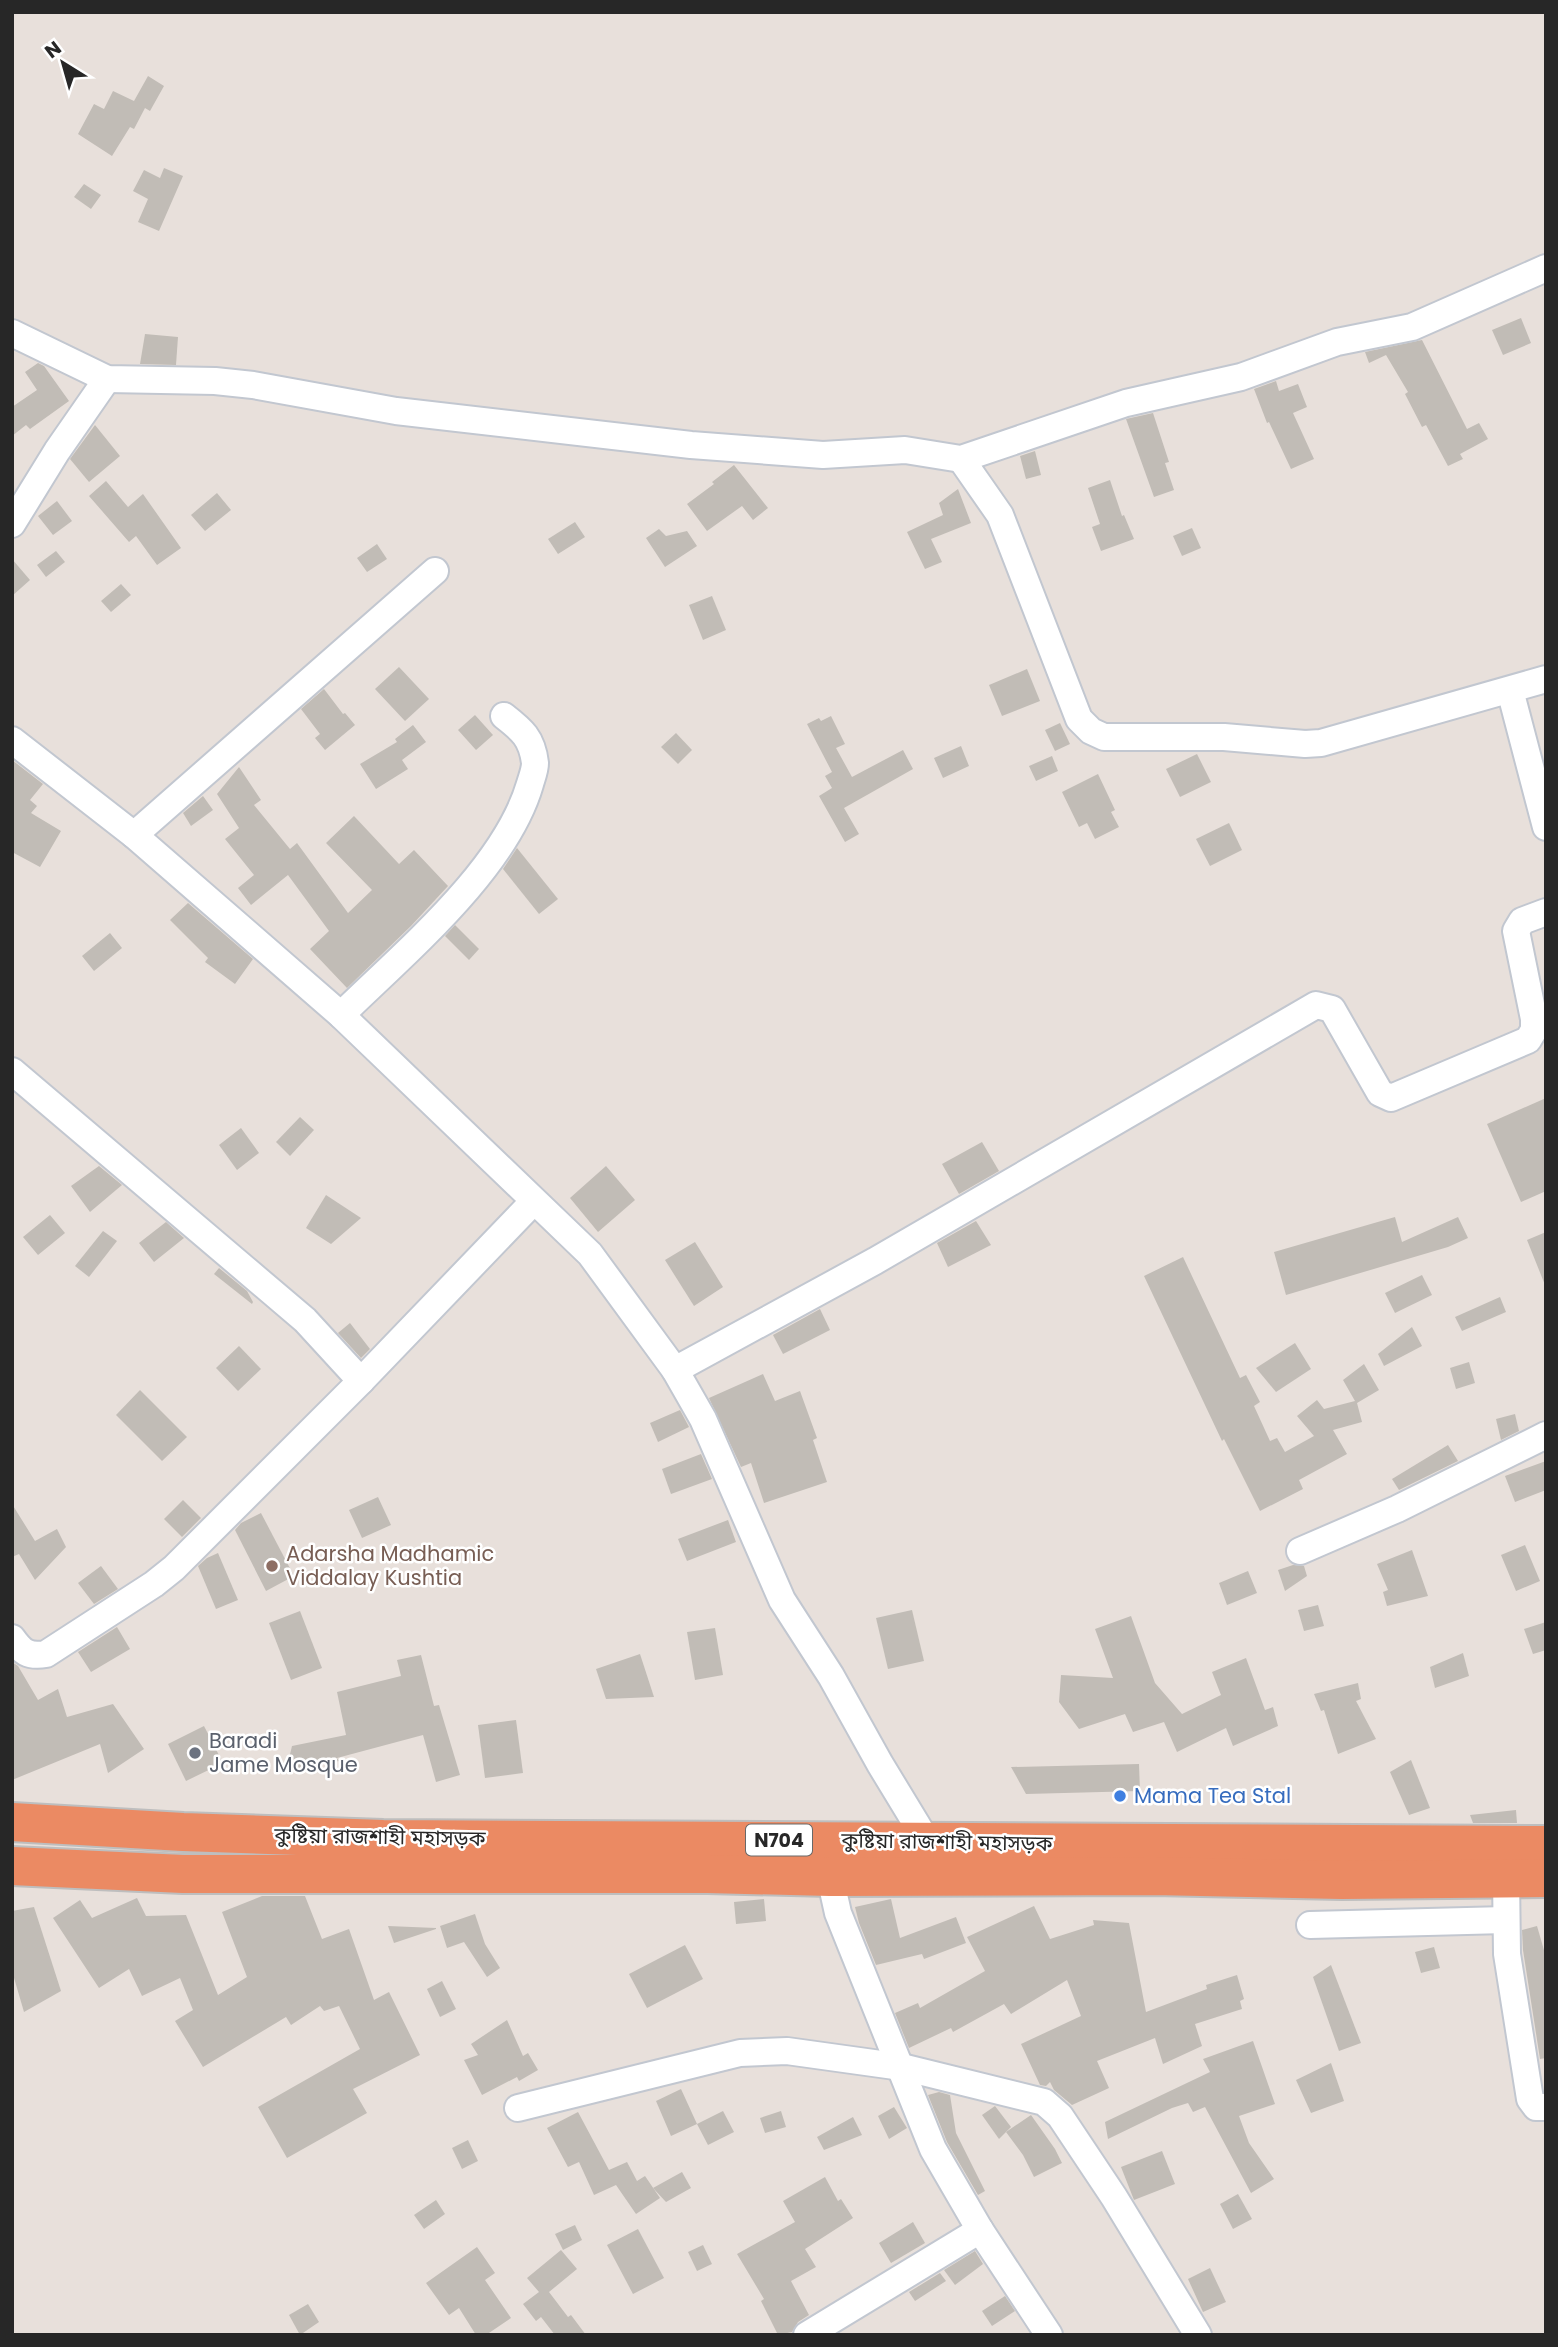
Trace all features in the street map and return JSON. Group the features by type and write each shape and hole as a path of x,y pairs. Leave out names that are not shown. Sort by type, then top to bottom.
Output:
{"highway":[{"name":"কুষ্টিয়া রাজশাহী মহাসড়ক","path":"14,1830 183,1832 383,1839 710,1857 830,1877 1156,1859 1546,1845"},
{"name":"কুষ্টিয়া রাজশাহী মহাসড়ক","path":"12,1866 183,1874 710,1857 928,1843 1156,1859 1342,1880 1546,1878"}],"street":[{"path":"12,333 107,379 215,381 253,385 396,411 691,444 823,455 905,450 961,459 1126,403 1241,377 1337,342 1412,327 1546,268"},
{"path":"12,524 57,451 107,379"},
{"path":"961,459 1000,515 1079,719 1091,731 1104,737 1224,737 1321,743 1546,679"},
{"path":"134,835 435,571"},
{"path":"1510,690 1546,827"},
{"path":"341,1015 474,883 523,807 535,766 532,748 525,733 504,716"},
{"path":"12,740 134,835 341,1015 590,1254 675,1370 702,1419 782,1600 831,1676 928,1843"},
{"path":"675,1370 875,1261 1316,1005 1332,1009 1380,1093 1391,1098 1528,1040 1534,1030 1534,1018 1516,931 1522,921 1546,912"},
{"path":"12,1071 305,1320 361,1381"},
{"path":"12,1637 22,1651 32,1657 46,1654 154,1584 194,1548 361,1381 534,1201"},
{"path":"1300,1551 1397,1509 1546,1435"},
{"path":"830,1877 838,1913 933,2149 980,2230 1049,2335"},
{"path":"1506,1877 1507,1954 1530,2099 1536,2107 1546,2107"},
{"path":"1310,1926 1506,1920"},
{"path":"517,2108 740,2053 787,2051 902,2067 1044,2102 1060,2116 1114,2197 1198,2335"},
{"path":"807,2335 980,2230"}],"building":[{"path":"148,76 164,86 150,111 145,108 134,129 130,127 112,156 78,134 94,104 104,109 113,91 134,101"},
{"path":"164,168 183,176 159,231 138,222 148,199 133,191 144,170 160,178"},
{"path":"84,184 101,195 91,209 74,197"},
{"path":"1521,318 1531,343 1503,355 1492,330"},
{"path":"145,334 178,337 176,365 140,364"},
{"path":"1422,340 1467,429 1479,423 1488,439 1460,454 1463,459 1448,466 1426,425 1422,427 1405,394 1408,392 1386,355 1369,363 1365,352"},
{"path":"38,363 44,366 69,401 30,429 26,425 12,436 12,407 37,390 25,372"},
{"path":"1276,381 1279,391 1298,384 1307,407 1293,413 1314,459 1291,469 1269,422 1267,423 1254,389"},
{"path":"1153,413 1169,462 1165,463 1174,490 1154,497 1126,419"},
{"path":"95,425 120,456 89,482 70,459"},
{"path":"1035,451 1041,475 1026,479 1020,456"},
{"path":"734,465 768,508 753,520 742,506 707,531 687,504"},
{"path":"1110,480 1122,516 1124,515 1134,539 1101,551 1092,527 1100,524 1088,488"},
{"path":"106,481 128,507 143,494 181,548 157,565 136,536 129,542 89,496"},
{"path":"958,489 971,523 931,539 942,562 925,569 907,532 943,515 939,503"},
{"path":"217,493 231,510 205,531 191,515"},
{"path":"57,501 72,521 53,535 38,516"},
{"path":"575,522 585,537 558,554 548,539"},
{"path":"1192,528 1201,548 1182,556 1173,536"},
{"path":"659,529 666,536 687,531 697,546 665,567 646,538"},
{"path":"377,544 387,559 367,572 357,558"},
{"path":"56,551 65,562 46,577 37,565"},
{"path":"12,559 30,580 12,596"},
{"path":"121,584 131,595 111,612 101,601"},
{"path":"712,596 726,630 703,640 689,605"},
{"path":"399,667 429,699 405,721 375,689"},
{"path":"1027,669 1040,701 1002,716 989,685"},
{"path":"324,689 355,725 325,750 315,738 320,734 301,709"},
{"path":"475,715 493,735 476,750 458,730"},
{"path":"831,716 845,744 836,748 852,777 903,750 913,769 844,808 859,834 845,842 819,796 832,788 825,776 832,772 807,724"},
{"path":"1060,723 1070,744 1055,751 1045,730"},
{"path":"413,725 426,742 402,760 408,769 376,789 360,764 397,742 395,739"},
{"path":"676,733 692,750 678,764 661,747"},
{"path":"961,746 969,766 943,778 934,758"},
{"path":"1197,754 1211,782 1180,797 1166,769"},
{"path":"1052,756 1058,771 1036,781 1029,766"},
{"path":"12,760 43,784 30,800 37,806 31,813 61,831 40,867 12,852"},
{"path":"239,767 261,800 254,805 290,849 297,843 348,913 372,890 326,843 354,816 399,864 414,850 448,886 347,988 310,949 329,931 288,875 251,905 238,888 254,875 225,839 239,828 217,794"},
{"path":"1098,774 1115,810 1111,812 1119,827 1095,839 1087,823 1079,827 1062,792"},
{"path":"203,796 213,810 191,826 183,813"},
{"path":"1229,823 1242,850 1210,866 1196,839"},
{"path":"517,848 558,899 539,914 503,869"},
{"path":"188,903 253,959 235,984 205,962 208,958 170,920"},
{"path":"455,925 479,949 469,960 445,936"},
{"path":"110,933 122,948 94,971 82,956"},
{"path":"1546,1098 1546,1191 1521,1202 1487,1124"},
{"path":"300,1117 314,1130 290,1156 276,1142"},
{"path":"241,1128 259,1153 237,1170 219,1145"},
{"path":"982,1142 999,1171 959,1194 942,1164"},
{"path":"99,1166 122,1185 90,1212 71,1186"},
{"path":"606,1166 635,1200 598,1232 570,1198"},
{"path":"326,1195 361,1218 331,1244 306,1228"},
{"path":"50,1215 65,1233 38,1255 23,1237"},
{"path":"1395,1217 1402,1242 1458,1217 1468,1238 1448,1247 1286,1295 1274,1252"},
{"path":"976,1221 991,1245 948,1267 937,1243"},
{"path":"166,1222 184,1238 154,1262 139,1243"},
{"path":"103,1231 117,1241 89,1277 75,1266"},
{"path":"1546,1232 1546,1285 1545,1285 1527,1240"},
{"path":"695,1242 723,1287 694,1306 665,1260"},
{"path":"1183,1257 1240,1378 1246,1375 1260,1402 1254,1406 1270,1441 1277,1438 1285,1452 1314,1436 1297,1416 1317,1400 1324,1409 1355,1401 1343,1380 1364,1364 1379,1390 1357,1403 1362,1422 1333,1430 1347,1454 1299,1480 1303,1489 1260,1511 1224,1439 1222,1441 1144,1276"},
{"path":"219,1268 247,1291 252,1304 214,1274"},
{"path":"1422,1275 1432,1295 1395,1313 1385,1293"},
{"path":"1500,1297 1506,1312 1462,1331 1455,1317"},
{"path":"820,1309 830,1330 783,1354 773,1335"},
{"path":"350,1323 370,1349 361,1358 338,1333"},
{"path":"1412,1327 1422,1346 1384,1366 1378,1354"},
{"path":"1295,1343 1311,1369 1276,1392 1256,1368"},
{"path":"239,1346 261,1369 238,1391 216,1368"},
{"path":"1469,1362 1475,1383 1456,1389 1450,1368"},
{"path":"763,1374 775,1401 800,1391 817,1438 813,1440 827,1482 764,1503 751,1463 741,1467 709,1398"},
{"path":"140,1390 187,1437 162,1461 116,1415"},
{"path":"680,1410 689,1427 658,1442 650,1423"},
{"path":"1515,1414 1519,1431 1501,1440 1496,1419"},
{"path":"1448,1445 1458,1461 1399,1490 1392,1479"},
{"path":"701,1454 712,1479 671,1494 662,1469"},
{"path":"1546,1461 1546,1490 1515,1502 1505,1476"},
{"path":"378,1497 391,1525 362,1538 349,1510"},
{"path":"183,1500 201,1518 182,1537 164,1519"},
{"path":"12,1504 35,1541 57,1529 66,1547 35,1580 19,1554 12,1557"},
{"path":"261,1513 294,1576 266,1591 235,1530 241,1523"},
{"path":"728,1520 736,1542 687,1561 678,1539"},
{"path":"1525,1545 1540,1581 1516,1591 1501,1555"},
{"path":"1412,1550 1428,1596 1387,1606 1383,1592 1388,1590 1377,1564"},
{"path":"218,1553 238,1600 216,1609 198,1566"},
{"path":"1293,1565 1304,1566 1307,1576 1285,1591 1278,1570"},
{"path":"101,1566 118,1589 94,1604 78,1583"},
{"path":"1248,1571 1257,1593 1227,1605 1219,1583"},
{"path":"1318,1605 1324,1626 1304,1631 1298,1610"},
{"path":"912,1610 924,1661 888,1669 876,1618"},
{"path":"300,1611 322,1668 291,1680 269,1623"},
{"path":"1131,1616 1155,1683 1182,1714 1221,1695 1212,1672 1246,1658 1265,1710 1273,1707 1278,1726 1233,1746 1226,1728 1177,1752 1164,1722 1133,1732 1125,1714 1079,1729 1059,1702 1061,1675 1113,1678 1095,1629"},
{"path":"1546,1622 1546,1650 1533,1654 1524,1629"},
{"path":"117,1627 130,1649 91,1672 78,1652"},
{"path":"715,1628 723,1675 695,1680 687,1632"},
{"path":"1463,1653 1469,1676 1435,1688 1430,1667"},
{"path":"640,1654 654,1697 606,1699 596,1669"},
{"path":"421,1655 434,1706 439,1705 460,1775 436,1782 423,1735 337,1758 339,1761 286,1771 292,1746 346,1735 337,1692 401,1676 397,1660"},
{"path":"12,1662 18,1666 38,1700 58,1689 67,1717 113,1704 144,1749 108,1773 100,1744 12,1780"},
{"path":"1358,1683 1361,1699 1356,1701 1376,1739 1338,1754 1324,1710 1321,1711 1314,1694"},
{"path":"516,1720 523,1773 485,1778 478,1725"},
{"name":"Baradi Jame Mosque","path":"204,1726 223,1763 186,1781 168,1744"},
{"path":"1411,1760 1430,1808 1409,1815 1390,1772"},
{"path":"1139,1764 1140,1791 1026,1794 1011,1767"},
{"path":"1516,1810 1517,1823 1473,1823 1470,1815"},
{"path":"262,1896 305,1896 322,1939 349,1929 374,2000 389,1992 420,2055 353,2089 367,2113 287,2158 258,2107 360,2049 339,2006 324,2011 320,2006 291,2025 286,2017 203,2067 175,2021 193,2010 180,1978 142,1996 129,1969 99,1988 53,1918 80,1900 92,1918 137,1898 146,1916 186,1915 218,1995 247,1977 222,1912"},
{"path":"764,1899 766,1921 736,1924 734,1902"},
{"path":"891,1899 900,1938 956,1917 966,1943 924,1959 922,1954 876,1965 855,1907"},
{"path":"1034,1906 1050,1939 1094,1925 1093,1920 1129,1923 1146,2012 1207,1989 1206,1985 1237,1975 1244,1999 1240,2001 1242,2009 1195,2024 1202,2046 1163,2064 1155,2038 1097,2061 1109,2088 1072,2105 1054,2090 1050,2082 1046,2086 1040,2085 1021,2044 1081,2016 1067,1980 1011,2014 1004,2004 953,2032 951,2028 909,2048 895,2013 918,2003 920,2008 985,1971 967,1937"},
{"path":"34,1907 61,1991 24,2012 12,1971 12,1911"},
{"path":"475,1914 485,1944 500,1968 487,1977 464,1942 447,1948 440,1926"},
{"path":"388,1926 436,1928 436,1929 394,1943"},
{"path":"1537,1926 1546,1957 1546,2058 1540,2059 1522,1930"},
{"path":"685,1945 703,1979 647,2008 629,1974"},
{"path":"1434,1947 1440,1968 1421,1973 1415,1952"},
{"path":"1331,1965 1361,2043 1339,2051 1313,1977"},
{"path":"442,1981 456,2009 440,2017 427,1989"},
{"path":"507,2020 523,2056 528,2053 538,2070 519,2081 517,2077 482,2095 464,2060 478,2055 471,2044"},
{"path":"1253,2041 1275,2104 1239,2116 1249,2143 1274,2179 1251,2193 1205,2107 1193,2112 1188,2103 1172,2108 1108,2139 1105,2122 1210,2072 1203,2059"},
{"path":"1331,2063 1344,2101 1311,2113 1296,2080"},
{"path":"681,2089 697,2124 671,2136 656,2101"},
{"path":"939,2092 950,2095 956,2133 985,2191 978,2195 947,2142 928,2095"},
{"path":"995,2106 1011,2127 999,2139 982,2115"},
{"path":"894,2107 907,2128 889,2139 878,2116"},
{"path":"723,2111 734,2132 708,2145 697,2124"},
{"path":"781,2111 786,2127 765,2133 760,2118"},
{"path":"578,2112 609,2170 627,2162 637,2181 645,2176 660,2198 636,2214 616,2185 594,2195 579,2162 568,2167 547,2128"},
{"path":"1031,2115 1062,2163 1034,2177 1023,2155 1006,2132"},
{"path":"853,2117 862,2135 824,2150 817,2137"},
{"path":"468,2140 478,2161 462,2169 452,2148"},
{"path":"1162,2151 1175,2184 1134,2200 1121,2167"},
{"path":"682,2172 691,2188 666,2202 653,2188"},
{"path":"825,2177 838,2201 841,2199 853,2218 805,2249 816,2267 791,2281 809,2315 798,2322 792,2332 778,2335 761,2301 764,2299 737,2254 795,2222 783,2201"},
{"path":"1238,2194 1252,2219 1233,2229 1220,2204"},
{"path":"436,2200 445,2214 424,2229 414,2215"},
{"path":"913,2222 925,2243 891,2263 879,2243"},
{"path":"575,2225 582,2240 563,2250 555,2234"},
{"path":"638,2229 664,2278 633,2294 607,2245"},
{"path":"703,2245 712,2264 697,2271 688,2252"},
{"path":"477,2247 495,2273 485,2280 511,2318 486,2335 476,2335 459,2308 449,2315 426,2283"},
{"path":"561,2250 577,2269 549,2292 586,2335 555,2335 541,2317 536,2321 523,2304 539,2292 527,2278"},
{"path":"975,2251 983,2264 955,2285 944,2270"},
{"path":"1210,2268 1226,2302 1203,2312 1188,2279"},
{"path":"940,2273 946,2281 915,2301 909,2292"},
{"path":"1005,2296 1015,2311 992,2326 982,2311"},
{"path":"308,2304 319,2322 300,2335 289,2315"}],"place":[{"name":"Adarsha Madhamic Viddalay Kushtia","path":"272,1566"},
{"name":"Baradi Jame Mosque","path":"195,1753"},
{"name":"Mama Tea Stal","path":"1120,1796"}]}
